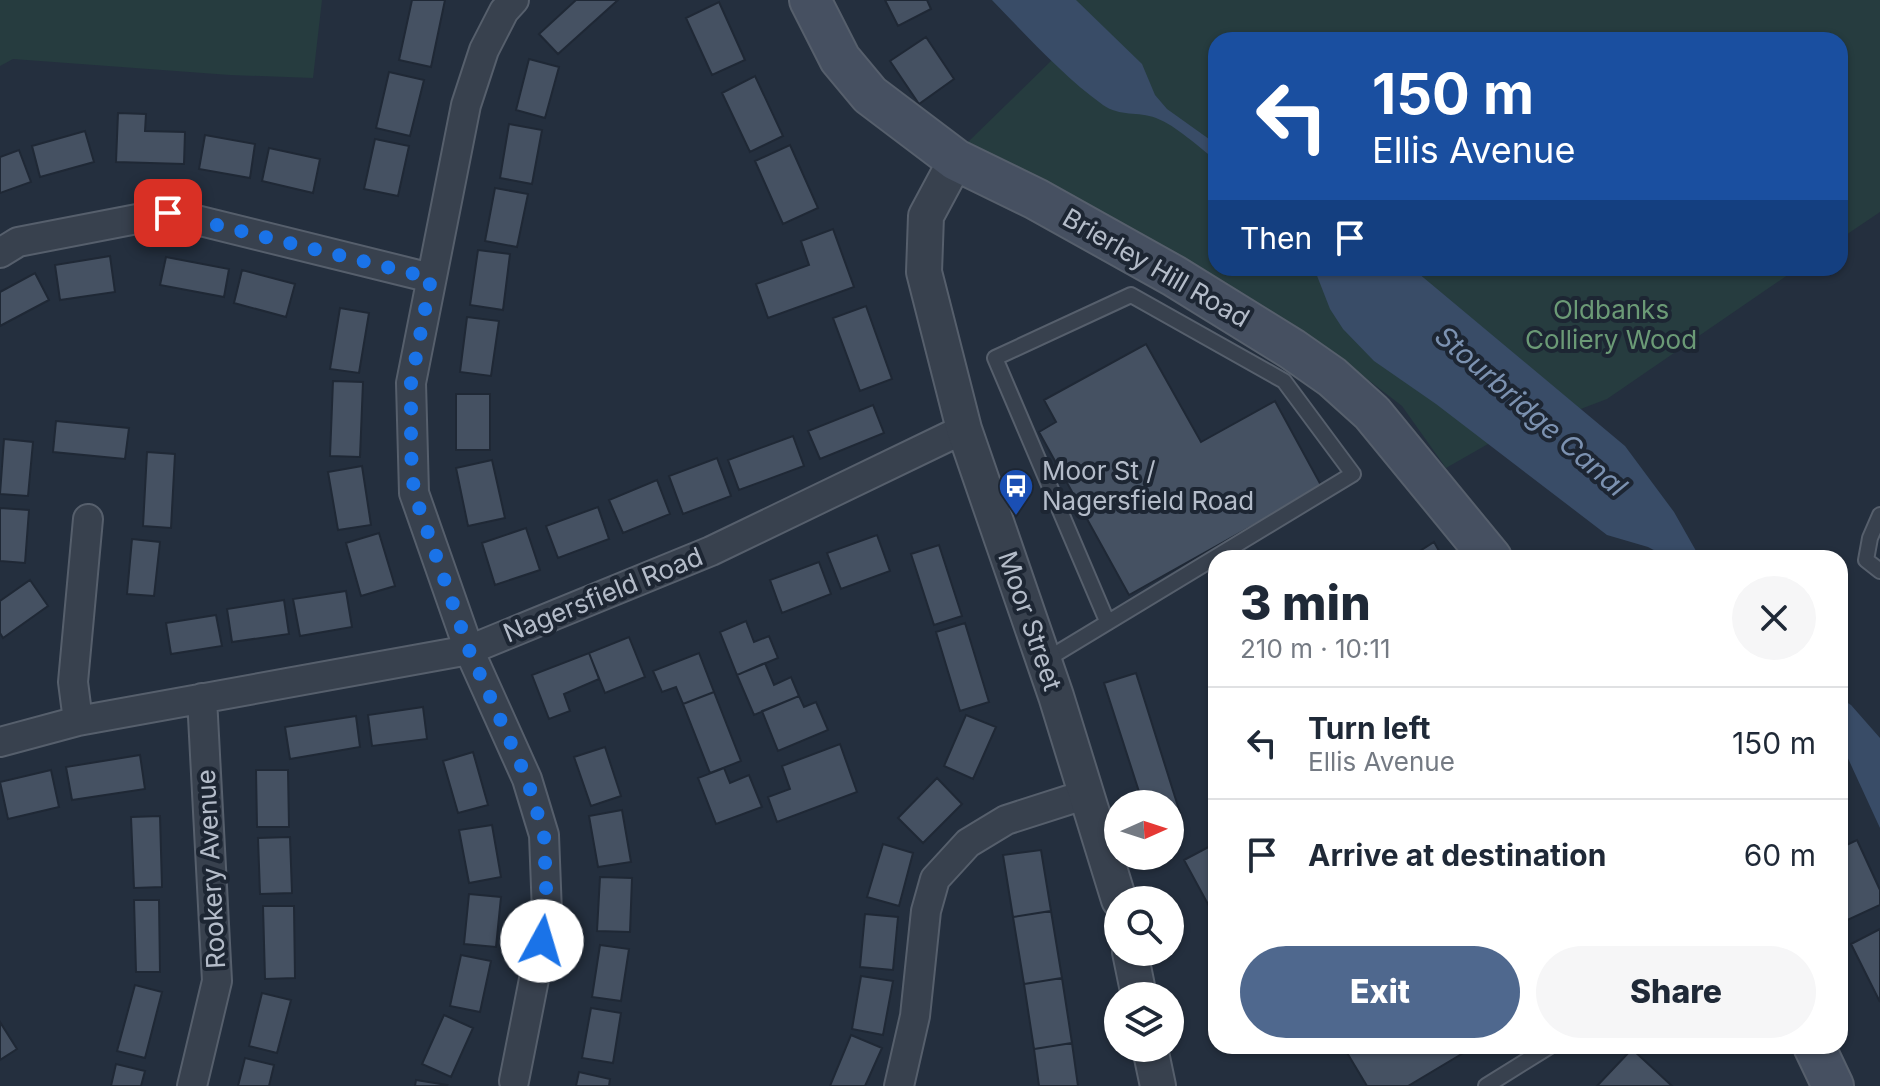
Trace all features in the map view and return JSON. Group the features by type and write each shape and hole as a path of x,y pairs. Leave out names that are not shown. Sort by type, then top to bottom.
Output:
{"main road":[{"name":"Brierley Hill Road","path":"810,0 840,59 870,95 956,160 1036,199 1174,276 1332,377 1372,413 1484,550"},
{"path":"1818,1054 1833,1086"}],"street":[{"path":"514,0 504,11 484,50 466,105 411,383 414,493 469,650 527,779 544,835 547,913 514,1081"},
{"name":"Moor Street","path":"956,160 926,216 924,272 964,429 1044,661 1115,886"},
{"path":"0,253 18,242 168,213 431,278"},
{"name":"Nagersfield Road","path":"0,742 78,721 469,650 711,551 964,429"},
{"path":"78,721 73,682 88,519"},
{"name":"Rookery Avenue","path":"192,1086 217,981 202,698"},
{"path":"899,1086 915,1016 926,911 935,879 968,843 1006,820 1087,794"},
{"path":"1153,1062 1158,1086"}],"lane":[{"path":"1107,621 995,358 1131,295 1284,381 1353,474 1226,550"},
{"path":"1880,515 1870,538 1866,560 1880,571"},
{"path":"1044,661 1208,561"},
{"path":"1486,1086 1537,1054"}],"green space":[{"path":"0,0 322,0 313,78 13,59 0,66"},
{"name":"Oldbanks Colliery Wood","path":"992,0 1880,0 1880,212 1848,234 1848,32 1208,32 1208,276 1786,276 1607,399 1488,444 1446,468 1402,406 1315,339 968,142 1052,60"}],"water":[{"path":"992,0 1076,0 1142,64 1155,95 1167,109 1208,138 1208,154 1164,122 1109,109 1060,69"},
{"name":"Stourbridge Canal","path":"1317,276 1422,276 1625,446 1674,512 1695,550 1654,550 1607,535 1436,404 1374,361 1343,329 1330,309"},
{"path":"1848,703 1880,738 1880,828 1848,758"}],"building":[{"path":"412,0 445,0 431,67 399,60"},
{"path":"576,0 618,0 558,54 539,34"},
{"path":"885,0 927,0 931,9 898,26"},
{"path":"719,2 745,60 712,75 686,18"},
{"path":"926,37 954,79 919,104 890,61"},
{"path":"529,59 559,67 545,118 516,110"},
{"path":"389,72 424,80 410,136 376,128"},
{"path":"755,76 783,136 750,152 722,93"},
{"path":"118,113 146,114 145,131 185,132 184,164 116,162"},
{"path":"509,124 542,130 532,184 500,178"},
{"path":"85,131 94,162 40,177 32,146"},
{"path":"205,135 255,144 250,178 199,169"},
{"path":"375,139 409,146 398,196 364,189"},
{"path":"790,145 818,208 783,224 755,161"},
{"path":"269,148 320,159 313,193 262,181"},
{"path":"19,150 31,182 0,193 0,157"},
{"path":"495,188 528,194 517,247 485,241"},
{"path":"833,229 854,287 768,318 756,284 809,265 801,241"},
{"path":"478,250 510,254 503,310 470,305"},
{"path":"110,256 115,292 60,300 55,265"},
{"path":"166,257 229,269 224,297 160,285"},
{"path":"242,270 295,284 286,317 234,303"},
{"path":"35,273 49,300 0,326 0,292"},
{"path":"866,306 892,379 860,391 833,318"},
{"path":"340,308 369,313 359,373 330,369"},
{"path":"467,317 499,321 491,376 460,372"},
{"path":"1146,344 1201,442 1275,401 1322,487 1129,595 1039,432 1056,422 1044,400"},
{"path":"333,381 363,382 360,457 330,456"},
{"path":"456,394 490,394 490,450 456,450"},
{"path":"873,405 884,433 820,459 808,431"},
{"path":"56,421 129,428 125,459 53,452"},
{"path":"793,436 804,466 739,490 728,460"},
{"path":"4,439 33,442 28,496 0,494"},
{"path":"147,452 175,454 171,528 143,526"},
{"path":"717,458 731,496 683,514 669,476"},
{"path":"492,460 505,518 468,526 456,468"},
{"path":"362,466 371,525 338,530 328,472"},
{"path":"657,480 670,514 623,533 609,500"},
{"path":"598,507 609,539 558,558 546,526"},
{"path":"0,508 29,510 25,563 0,561"},
{"path":"526,528 540,570 495,585 482,543"},
{"path":"379,533 395,586 361,596 346,543"},
{"path":"877,535 890,571 841,589 827,553"},
{"path":"132,539 160,542 154,596 127,594"},
{"path":"1434,542 1438,550 1422,550"},
{"path":"939,545 962,616 934,625 911,554"},
{"path":"819,562 831,594 782,613 770,580"},
{"path":"30,580 48,606 3,638 0,633 0,601"},
{"path":"346,591 352,627 300,636 293,599"},
{"path":"284,600 289,634 232,642 227,609"},
{"path":"216,615 222,646 171,654 166,623"},
{"path":"746,621 754,642 769,636 778,658 737,675 720,632"},
{"path":"965,623 989,702 960,711 936,632"},
{"path":"629,637 645,677 605,693 589,653"},
{"path":"589,653 599,679 564,694 570,711 549,719 532,675"},
{"path":"699,653 714,692 683,704 676,687 662,692 653,671"},
{"path":"765,663 774,685 791,677 799,696 754,715 737,675"},
{"path":"1136,673 1173,790 1138,790 1104,683"},
{"path":"714,692 741,761 710,773 683,704"},
{"path":"799,696 804,707 816,702 828,730 778,751 762,711"},
{"path":"423,707 427,739 372,746 368,715"},
{"path":"966,715 996,727 973,779 944,766"},
{"path":"356,716 360,747 290,759 285,727"},
{"path":"840,744 857,792 777,822 768,797 790,789 782,766"},
{"path":"605,747 621,796 591,806 574,757"},
{"path":"473,752 488,805 458,813 443,761"},
{"path":"140,755 145,789 72,800 66,767"},
{"path":"724,768 730,783 749,775 762,807 716,824 698,778"},
{"path":"51,770 59,807 8,819 0,782"},
{"path":"256,770 288,770 289,827 257,827"},
{"path":"937,778 962,804 923,843 898,818"},
{"path":"622,810 631,862 598,867 589,816"},
{"path":"160,816 162,887 134,888 131,817"},
{"path":"492,825 501,877 469,883 459,830"},
{"path":"290,837 292,893 260,894 258,838"},
{"path":"1857,840 1880,890 1880,905 1848,920 1848,844"},
{"path":"883,844 913,853 899,906 867,897"},
{"path":"1208,847 1208,904 1184,860"},
{"path":"1041,850 1051,911 1013,917 1003,855"},
{"path":"600,877 632,878 630,932 597,931"},
{"path":"469,894 501,897 496,947 464,944"},
{"path":"134,900 159,900 160,972 136,972"},
{"path":"263,906 294,906 295,978 265,979"},
{"path":"1051,911 1062,978 1024,984 1013,917"},
{"path":"865,914 898,917 893,970 860,967"},
{"path":"1880,929 1880,1002 1851,944"},
{"path":"600,945 629,949 621,1001 592,997"},
{"path":"461,955 491,961 480,1012 450,1006"},
{"path":"861,976 893,981 883,1035 852,1029"},
{"path":"1062,978 1072,1043 1034,1049 1024,984"},
{"path":"135,985 162,992 145,1058 117,1051"},
{"path":"262,993 291,1000 277,1053 249,1046"},
{"path":"591,1008 621,1013 613,1063 582,1058"},
{"path":"444,1015 473,1028 451,1077 422,1064"},
{"path":"0,1022 17,1049 0,1060"},
{"path":"851,1035 882,1048 865,1086 830,1086"},
{"path":"1072,1043 1078,1086 1039,1086 1034,1049"},
{"path":"1348,1054 1462,1054 1408,1086 1367,1086"},
{"path":"1627,1054 1637,1054 1672,1086 1597,1086"},
{"path":"245,1058 274,1065 269,1086 238,1086"},
{"path":"116,1064 145,1071 141,1086 111,1086"},
{"path":"579,1072 610,1079 609,1086 576,1086"},
{"path":"416,1080 447,1085 415,1086"}],"place":[{"name":"Moor St / Nagersfield Road","path":"1016,517"}],"route":[{"path":"168,213 431,278 411,383 414,493 469,650 527,779 544,835 547,913 542,941"}]}
